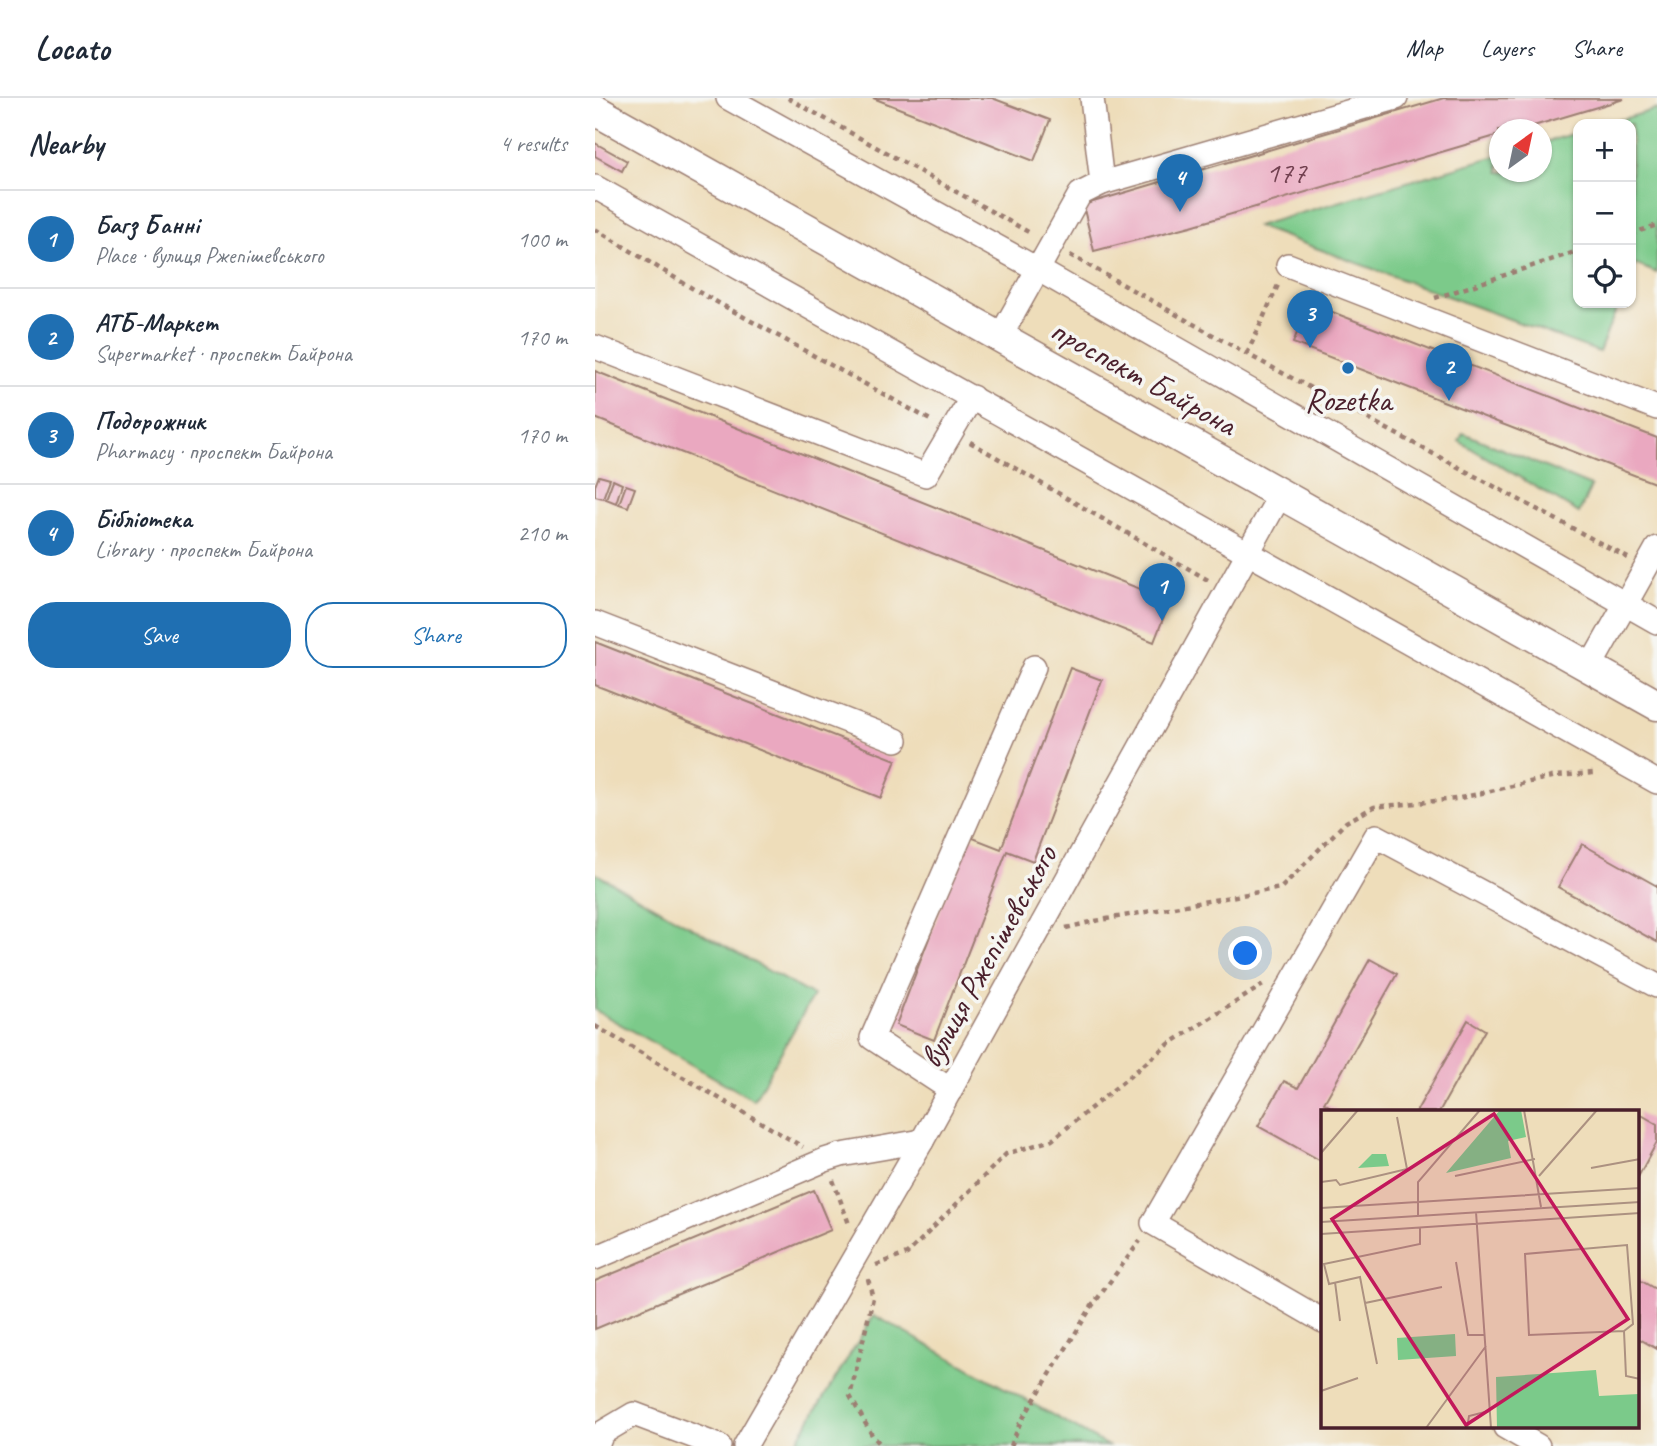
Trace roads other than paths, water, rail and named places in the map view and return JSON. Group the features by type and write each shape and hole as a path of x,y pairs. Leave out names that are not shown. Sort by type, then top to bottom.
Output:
{"main road":[{"name":"проспект Байрона","path":"595,110 1657,705"}],"street":[{"path":"728,98 1037,269 1657,621"},
{"path":"1092,98 1102,183"},
{"path":"1000,337 1080,194 1102,183 1396,98"},
{"path":"595,187 1657,782"},
{"path":"1287,265 1657,408"},
{"path":"595,347 926,475 972,397"},
{"name":"вулиця Ржепішевського","path":"745,1446 951,1090 1280,495"},
{"path":"1590,667 1652,558"},
{"path":"595,623 896,740"},
{"path":"951,1090 872,1038 1034,667"},
{"path":"1321,1320 1153,1223 1376,836 1657,986"},
{"path":"595,1258 825,1160 922,1141"},
{"path":"597,1446 602,1433 634,1414 719,1446"},
{"path":"1507,1428 1538,1446"}],"place":[{"name":"Бібліотека","path":"1180,212"},
{"name":"Подорожник","path":"1310,348"},
{"name":"Rozetka","path":"1348,368"},
{"name":"АТБ-Маркет","path":"1449,401"},
{"name":"Багз Банні","path":"1162,621"}]}
